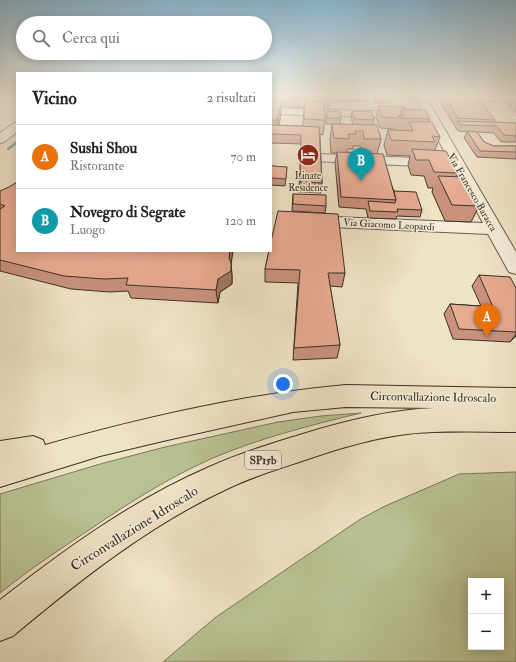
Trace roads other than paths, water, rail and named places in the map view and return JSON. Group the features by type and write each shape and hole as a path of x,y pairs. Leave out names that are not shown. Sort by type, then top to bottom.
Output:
{"main road":[{"path":"346,396 412,383 516,384"},
{"name":"Circonvallazione Idroscalo","path":"0,472 100,443 274,404 346,396 516,399"},
{"name":"Circonvallazione Idroscalo","path":"0,623 40,590 108,542 169,504 218,478 253,463 334,438 391,425 433,420 516,420"},
{"path":"0,455 163,428"},
{"path":"0,631 40,590"}],"street":[{"name":"Via Francesco Baracca","path":"436,126 516,268"},
{"path":"0,138 16,127"},
{"path":"319,158 457,164"},
{"name":"Via Giacomo Leopardi","path":"291,220 495,229"}],"waterway":[{"path":"8,149 16,143"}],"place":[{"name":"Linate Residence","path":"308,155"},
{"name":"Novegro di Segrate","path":"361,181"},
{"name":"Sushi Shou","path":"487,337"}]}
